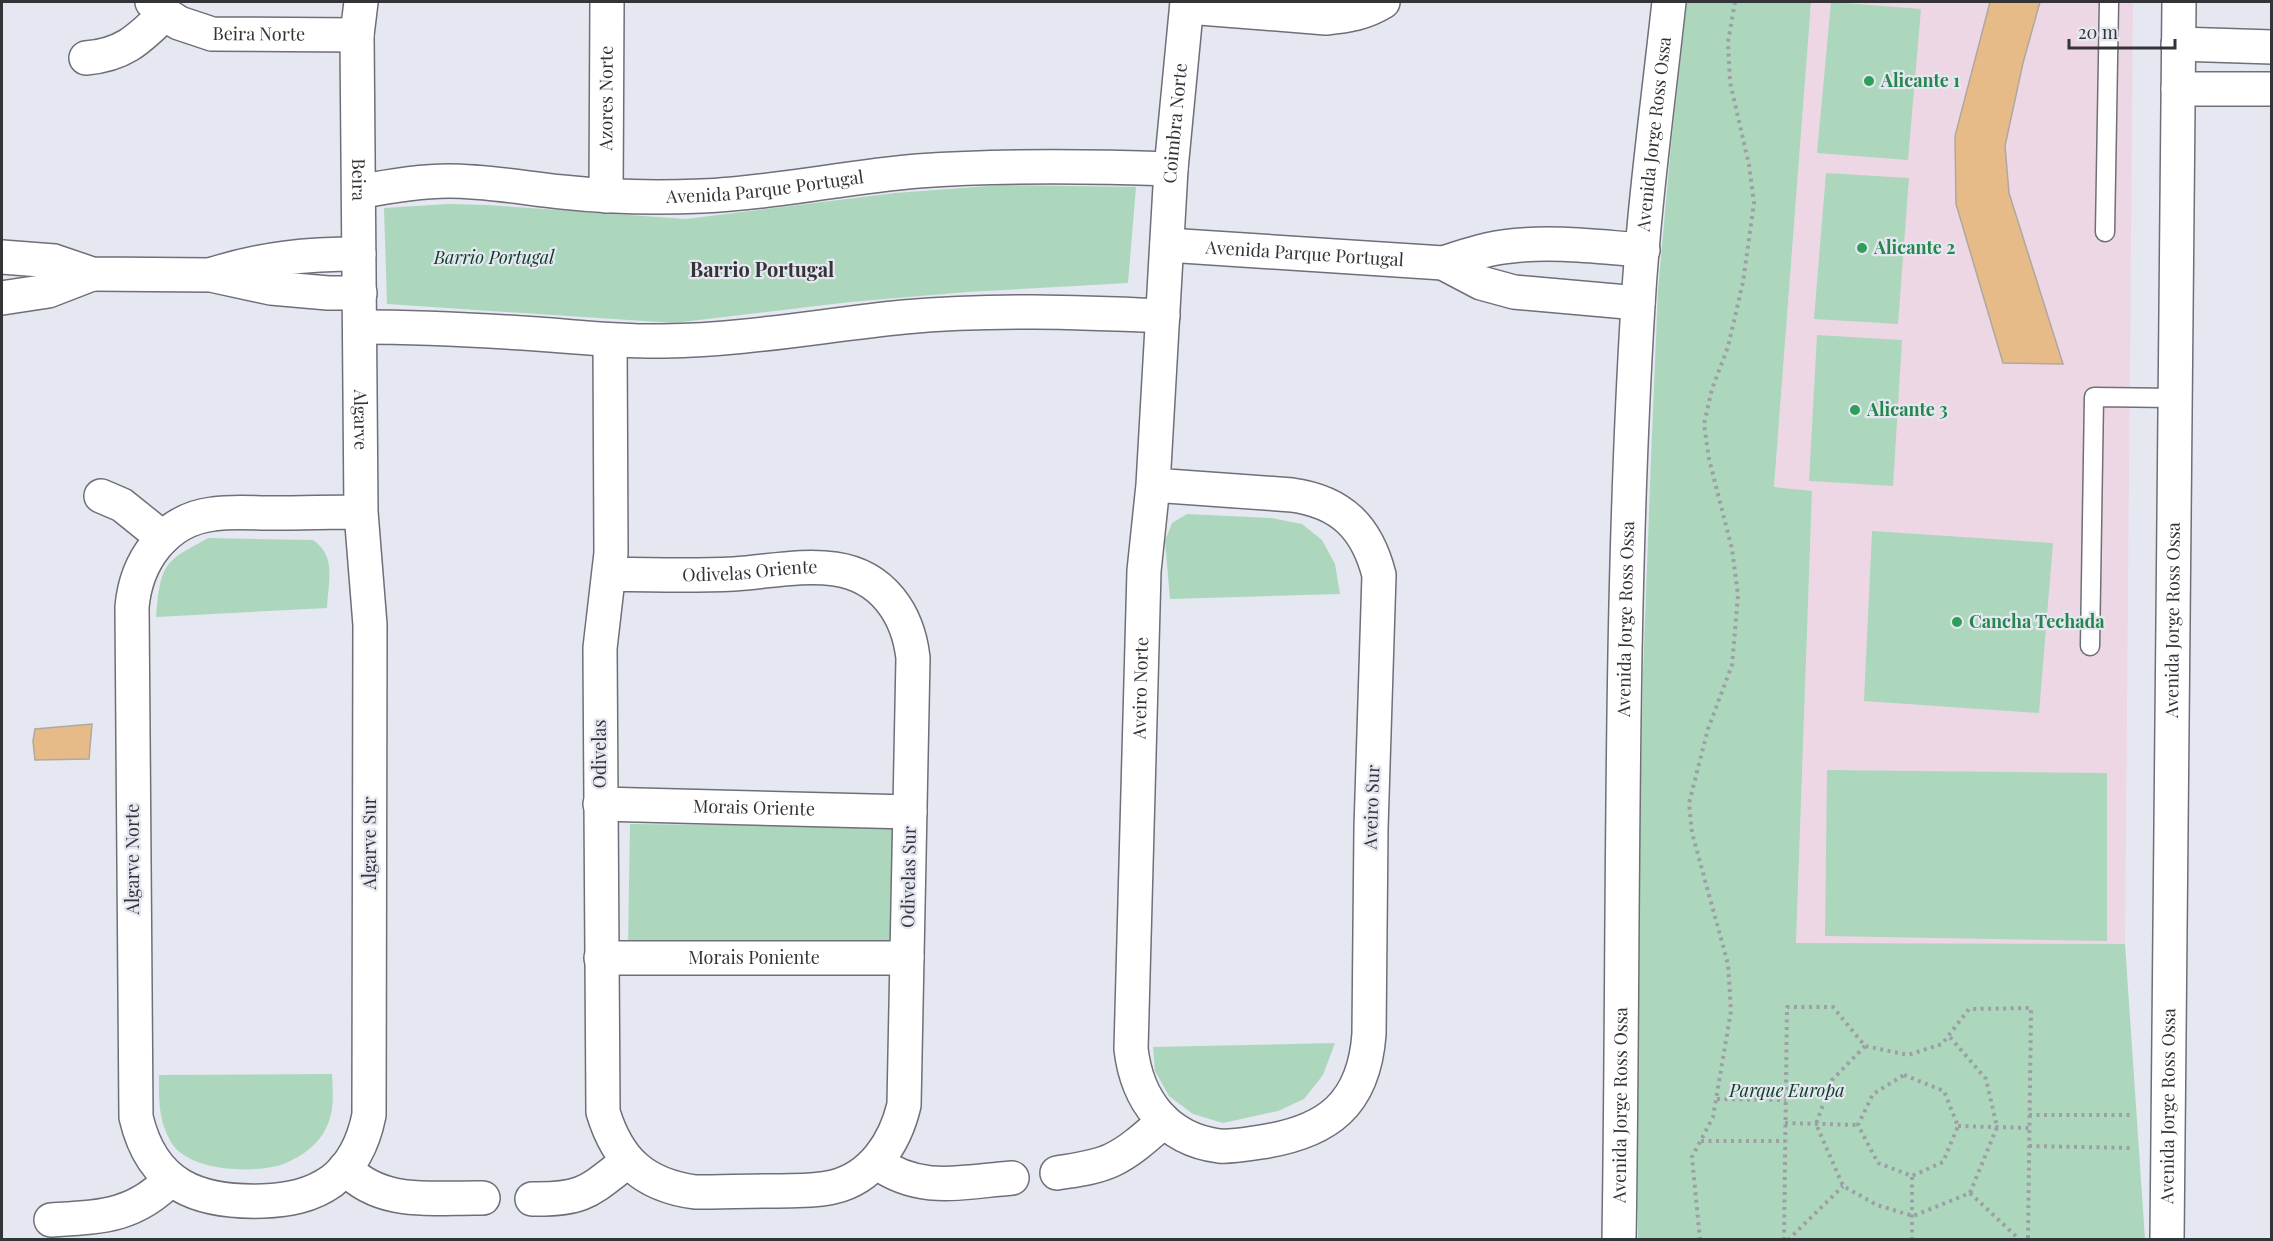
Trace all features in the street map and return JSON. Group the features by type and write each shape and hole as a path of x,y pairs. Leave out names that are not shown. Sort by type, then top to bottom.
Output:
{"street":[{"name":"Beira","path":"360,327 357,35 361,2"},
{"name":"Azores Norte","path":"606,196 607,2"},
{"path":"1187,4 1326,18 1349,16 1371,9 1383,2"},
{"name":"Avenida Jorge Ross Ossa","path":"1619,1239 1623,766 1631,443 1638,303 1669,2"},
{"name":"Avenida Jorge Ross Ossa","path":"2167,1239 2179,2"},
{"name":"Coimbra Norte","path":"1167,245 1171,169 1187,4"},
{"name":"Beira Norte","path":"86,58 100,57 127,47 139,39 159,8 195,30 212,34 357,35"},
{"path":"2178,44 2271,47"},
{"path":"2178,89 2271,89"},
{"name":"Avenida Parque Portugal","path":"359,192 401,185 449,181 606,196 713,196 917,171 1070,166 1171,169"},
{"name":"Avenida Parque Portugal","path":"1167,245 1443,263 1476,252 1528,245 1643,250"},
{"name":"Aveiro Norte","path":"1164,1121 1144,1096 1137,1081 1131,1049 1144,571 1153,485 1167,245"},
{"path":"211,274 274,258 359,254"},
{"path":"2,257 54,261 92,274 211,274 271,288 360,293"},
{"name":"Avenida Parque Portugal","path":"1443,263 1481,282 1514,292 1638,303"},
{"path":"2,298 48,291 92,274"},
{"path":"360,327 463,329 610,340 718,339 778,334 903,317 968,312 1012,311 1163,316"},
{"name":"Algarve","path":"360,327 361,512"},
{"name":"Odivelas","path":"610,340 609,574 600,631 603,1112 610,1133 628,1161 657,1183 676,1189 695,1192 813,1190 834,1187 853,1179 876,1162"},
{"name":"Aveiro Sur","path":"1153,485 1292,495 1309,497 1325,503 1353,522 1365,538 1374,556 1379,575 1371,828 1369,1034 1365,1066 1351,1095 1329,1118 1297,1135 1276,1140 1222,1146 1203,1143 1182,1134 1164,1121"},
{"path":"101,496 122,506 163,538"},
{"name":"Algarve Norte","path":"345,1168 334,1180 300,1197 254,1201 207,1197 182,1187 171,1179 155,1162 144,1144 136,1117 135,1099 132,607 134,587 141,567 151,551 163,538 191,519 212,514 361,512"},
{"name":"Algarve Sur","path":"345,1168 365,1134 370,1095 370,625 361,512"},
{"name":"Odivelas Oriente","path":"609,574 706,575 816,568 835,569 853,573 885,593"},
{"name":"Odivelas Sur","path":"876,1162 894,1135 904,1106 913,658 911,640 905,623 885,593"},
{"name":"Morais Oriente","path":"600,804 910,812"},
{"name":"Morais Poniente","path":"601,958 907,958"},
{"path":"1057,1173 1111,1161 1164,1121"},
{"path":"532,1199 560,1199 581,1194 628,1161"},
{"path":"876,1162 904,1179 925,1184 1012,1178"},
{"path":"345,1168 356,1180 384,1194 400,1197 483,1198"},
{"path":"51,1220 100,1217 123,1212 146,1201 171,1179"}],"lane":[{"path":"2105,232 2109,2"},
{"path":"2090,646 2094,398 2175,398"}],"path":[{"path":"1700,1239 1692,1157 1713,1117 1731,1011 1728,964 1692,832 1689,803 1708,729 1732,665 1738,595 1732,549 1709,459 1704,424 1712,389 1728,347 1743,282 1754,203 1749,165 1730,82 1728,42 1735,2"},
{"path":"1786,1239 1787,1007 1833,1007 1865,1046 1908,1055 1942,1044 1969,1009 2031,1008 2028,1239"},
{"path":"1865,1046 1832,1080 1816,1124 1843,1186 1877,1206 1912,1216 1970,1193 1997,1127 1986,1079 1948,1036"},
{"path":"1904,1075 1944,1091 1958,1126 1943,1162 1912,1176 1878,1163 1858,1125 1873,1094 1904,1075"},
{"path":"1717,1099 1786,1100"},
{"path":"2030,1115 2132,1115"},
{"path":"1785,1124 1858,1125"},
{"path":"1958,1126 2030,1128"},
{"path":"1701,1141 1785,1141"},
{"path":"2029,1146 2132,1148"},
{"path":"1912,1176 1912,1239"},
{"path":"1786,1239 1843,1186"},
{"path":"1970,1193 2020,1239"}],"shaded area":[{"path":"1811,2 2133,2 2125,944 1796,944 1812,492 1774,488"}],"green space":[{"name":"Parque Europa","path":"1687,2 1811,2 1774,487 1812,491 1796,943 2125,944 2145,1239 1638,1240 1636,1033 1643,674 1651,458 1658,290"},
{"name":"Alicante 1","path":"1831,2 1921,9 1908,160 1817,153"},
{"name":"Alicante 2","path":"1826,173 1909,178 1898,324 1814,319"},
{"name":"Barrio Portugal","path":"1003,185 1136,187 1128,283 967,292 850,302 674,323 387,304 384,208 448,204 487,205 686,219 895,193"},
{"name":"Alicante 3","path":"1817,335 1902,340 1893,486 1809,481"},
{"path":"1187,514 1271,518 1302,524 1322,540 1335,564 1340,594 1170,599 1165,541 1172,523"},
{"name":"Cancha Techada","path":"1872,531 2053,543 2039,713 1864,701"},
{"path":"208,538 313,540 321,546 328,562 327,608 156,617 160,583 168,565 181,553"},
{"path":"1827,770 2107,773 2107,941 1825,936"},
{"path":"630,824 896,827 894,950 628,946"},
{"path":"1335,1043 1323,1075 1304,1099 1278,1111 1223,1123 1193,1114 1169,1096 1155,1071 1153,1047"},
{"path":"332,1074 332,1111 324,1132 304,1153 277,1166 250,1169 219,1168 191,1159 179,1152 171,1142 161,1118 159,1075"}],"building":[{"path":"1990,2 2040,2 2023,63 2005,146 2009,193 2063,364 2003,363 1956,204 1955,136"},
{"path":"92,724 89,759 35,760 33,741 35,729"}],"place":[{"name":"Alicante 1","path":"1869,81"},
{"name":"Alicante 2","path":"1862,248"},
{"name":"Alicante 3","path":"1855,410"},
{"name":"Cancha Techada","path":"1957,622"}],"district":[{"name":"Barrio Portugal","path":"762,270"}]}
